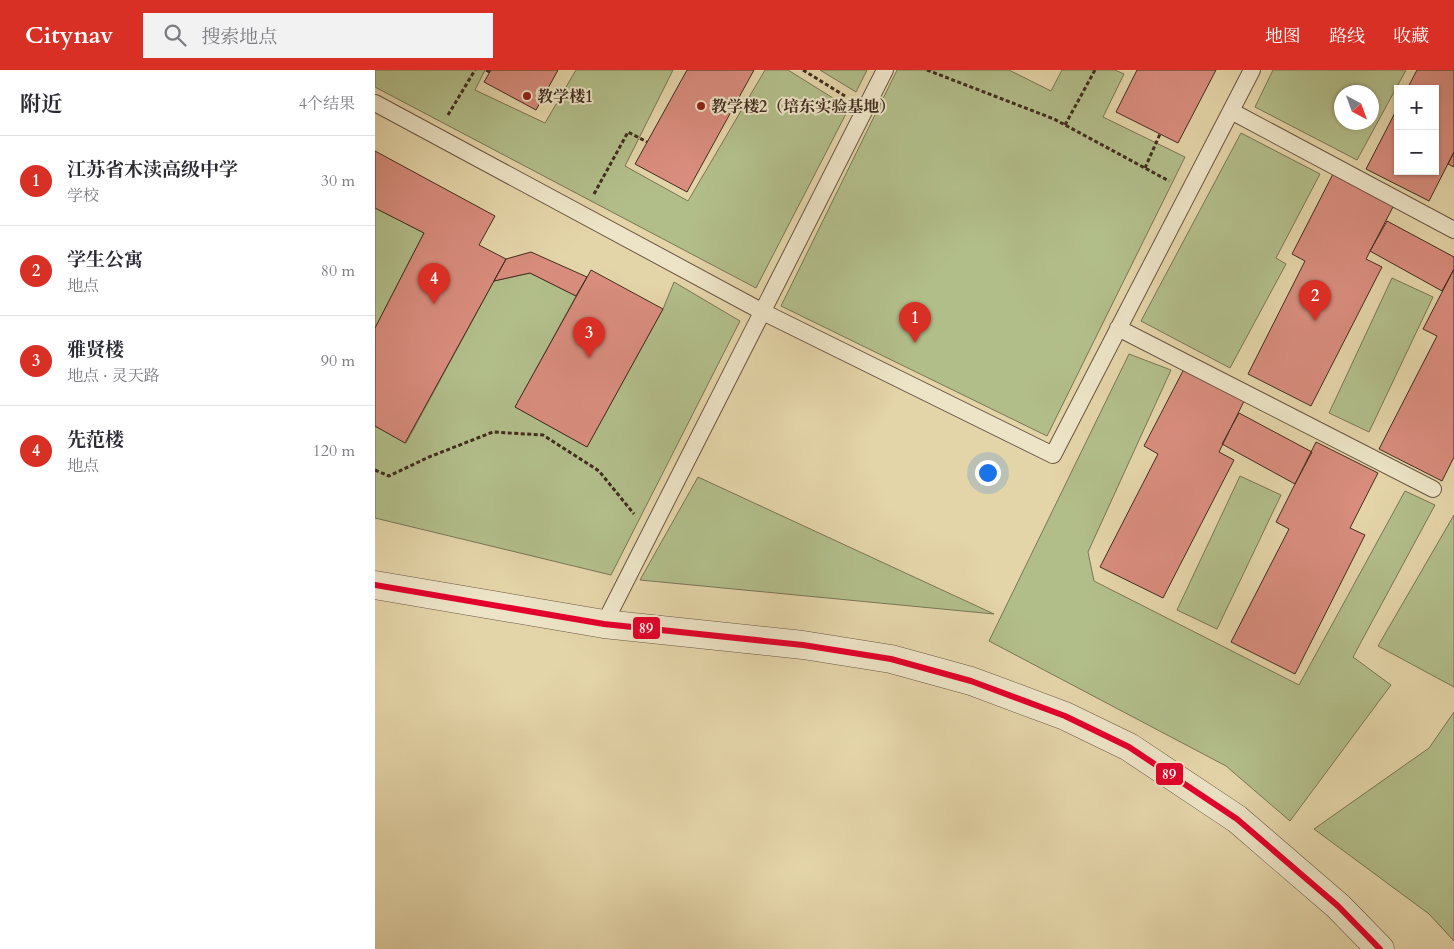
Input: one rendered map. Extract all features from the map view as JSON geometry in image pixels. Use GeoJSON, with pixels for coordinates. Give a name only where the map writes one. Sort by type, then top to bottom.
{"type":"FeatureCollection","features":[{"type":"Feature","properties":{"kind":"street"},"geometry":{"type":"LineString","coordinates":[[375,585],[604,624],[803,645],[891,659],[971,681],[1065,716],[1129,746],[1237,819],[1338,906],[1380,949]]}},
{"type":"Feature","properties":{"kind":"lane"},"geometry":{"type":"LineString","coordinates":[[604,624],[885,70]]}},
{"type":"Feature","properties":{"kind":"lane"},"geometry":{"type":"LineString","coordinates":[[375,103],[763,312],[1053,455],[1252,70]]}},
{"type":"Feature","properties":{"kind":"lane"},"geometry":{"type":"LineString","coordinates":[[1231,111],[1454,230]]}},
{"type":"Feature","properties":{"kind":"lane"},"geometry":{"type":"LineString","coordinates":[[1118,328],[1433,489]]}},
{"type":"Feature","properties":{"kind":"path"},"geometry":{"type":"LineString","coordinates":[[436,136],[475,70]]}},
{"type":"Feature","properties":{"kind":"path"},"geometry":{"type":"LineString","coordinates":[[803,70],[865,108]]}},
{"type":"Feature","properties":{"kind":"path"},"geometry":{"type":"LineString","coordinates":[[927,70],[1054,119],[1189,192]]}},
{"type":"Feature","properties":{"kind":"path"},"geometry":{"type":"LineString","coordinates":[[1065,125],[1095,70]]}},
{"type":"Feature","properties":{"kind":"path"},"geometry":{"type":"LineString","coordinates":[[583,215],[628,132],[647,142]]}},
{"type":"Feature","properties":{"kind":"path"},"geometry":{"type":"LineString","coordinates":[[1145,168],[1160,134]]}},
{"type":"Feature","properties":{"kind":"path"},"geometry":{"type":"LineString","coordinates":[[375,470],[389,476],[429,457],[493,432],[543,435],[599,471],[650,534]]}},
{"type":"Feature","properties":{"kind":"green space"},"geometry":{"type":"Polygon","coordinates":[[[375,70],[485,70],[475,90],[545,123],[576,70],[673,70],[625,166],[688,201],[765,70],[788,70],[849,108],[756,288],[375,87],[375,70]]]}},
{"type":"Feature","properties":{"kind":"green space"},"geometry":{"type":"Polygon","coordinates":[[[820,70],[867,70],[856,92],[820,70]]]}},
{"type":"Feature","properties":{"kind":"green space"},"geometry":{"type":"Polygon","coordinates":[[[897,70],[1009,70],[1051,91],[1062,70],[1115,70],[1124,74],[1103,117],[1185,157],[1047,436],[781,306],[897,70]]]}},
{"type":"Feature","properties":{"kind":"green space"},"geometry":{"type":"Polygon","coordinates":[[[1273,70],[1406,70],[1398,85],[1394,85],[1394,92],[1379,120],[1379,85],[1334,85],[1334,130],[1373,130],[1357,160],[1255,107],[1273,70]]]}},
{"type":"Feature","properties":{"kind":"green space"},"geometry":{"type":"Polygon","coordinates":[[[1241,133],[1320,174],[1276,258],[1286,264],[1230,368],[1141,321],[1241,133]]]}},
{"type":"Feature","properties":{"kind":"green space"},"geometry":{"type":"Polygon","coordinates":[[[375,208],[424,233],[375,328],[375,208]]]}},
{"type":"Feature","properties":{"kind":"green space"},"geometry":{"type":"Polygon","coordinates":[[[530,273],[576,296],[515,407],[587,447],[663,309],[674,282],[740,321],[611,575],[375,518],[375,426],[406,443],[494,281],[530,273]]]}},
{"type":"Feature","properties":{"kind":"green space"},"geometry":{"type":"Polygon","coordinates":[[[1392,278],[1433,297],[1369,432],[1329,413],[1392,278]]]}},
{"type":"Feature","properties":{"kind":"green space"},"geometry":{"type":"Polygon","coordinates":[[[1129,354],[1171,370],[1088,552],[1094,581],[1299,685],[1405,491],[1435,505],[1353,657],[1391,685],[1290,821],[1226,766],[989,641],[1129,354]]]}},
{"type":"Feature","properties":{"kind":"green space"},"geometry":{"type":"Polygon","coordinates":[[[1240,476],[1281,495],[1217,629],[1177,610],[1240,476]]]}},
{"type":"Feature","properties":{"kind":"green space"},"geometry":{"type":"Polygon","coordinates":[[[698,477],[994,614],[640,580],[698,477]]]}},
{"type":"Feature","properties":{"kind":"green space"},"geometry":{"type":"Polygon","coordinates":[[[1454,515],[1454,687],[1378,646],[1454,515]]]}},
{"type":"Feature","properties":{"kind":"green space"},"geometry":{"type":"Polygon","coordinates":[[[1454,712],[1454,941],[1429,914],[1314,829],[1429,748],[1454,712]]]}},
{"type":"Feature","properties":{"kind":"building","name":"教学楼1"},"geometry":{"type":"Polygon","coordinates":[[[491,70],[558,70],[536,110],[484,82],[491,70]]]}},
{"type":"Feature","properties":{"kind":"building","name":"教学楼2（培东实验基地）"},"geometry":{"type":"Polygon","coordinates":[[[687,70],[754,70],[687,192],[635,164],[687,70]]]}},
{"type":"Feature","properties":{"kind":"building"},"geometry":{"type":"Polygon","coordinates":[[[1137,70],[1216,70],[1178,143],[1116,112],[1137,70]]]}},
{"type":"Feature","properties":{"kind":"building"},"geometry":{"type":"Polygon","coordinates":[[[1417,70],[1454,70],[1454,152],[1429,201],[1366,169],[1394,115],[1394,175],[1439,175],[1439,85],[1409,85],[1417,70]]]}},
{"type":"Feature","properties":{"kind":"building"},"geometry":{"type":"Polygon","coordinates":[[[375,151],[495,216],[479,245],[506,259],[405,443],[375,426],[375,328],[424,233],[375,208],[375,151]]]}},
{"type":"Feature","properties":{"kind":"building"},"geometry":{"type":"Polygon","coordinates":[[[1454,152],[1454,167],[1448,164],[1454,152]]]}},
{"type":"Feature","properties":{"kind":"building"},"geometry":{"type":"Polygon","coordinates":[[[1333,174],[1394,205],[1366,259],[1382,267],[1311,406],[1248,374],[1305,261],[1292,254],[1333,174]]]}},
{"type":"Feature","properties":{"kind":"building"},"geometry":{"type":"Polygon","coordinates":[[[1387,221],[1454,257],[1454,269],[1442,291],[1370,251],[1387,221]]]}},
{"type":"Feature","properties":{"kind":"building"},"geometry":{"type":"Polygon","coordinates":[[[531,252],[587,277],[576,296],[530,273],[494,281],[506,259],[531,252]]]}},
{"type":"Feature","properties":{"kind":"building"},"geometry":{"type":"Polygon","coordinates":[[[1454,269],[1454,457],[1442,481],[1379,449],[1437,336],[1423,329],[1454,269]]]}},
{"type":"Feature","properties":{"kind":"building"},"geometry":{"type":"Polygon","coordinates":[[[591,270],[663,309],[587,447],[515,407],[591,270]]]}},
{"type":"Feature","properties":{"kind":"building"},"geometry":{"type":"Polygon","coordinates":[[[1185,367],[1246,397],[1219,452],[1234,460],[1163,598],[1100,567],[1158,454],[1144,446],[1185,367]]]}},
{"type":"Feature","properties":{"kind":"building"},"geometry":{"type":"Polygon","coordinates":[[[1239,413],[1312,452],[1295,484],[1222,444],[1239,413]]]}},
{"type":"Feature","properties":{"kind":"building"},"geometry":{"type":"Polygon","coordinates":[[[1316,442],[1378,473],[1350,528],[1365,535],[1295,674],[1231,642],[1289,529],[1276,522],[1316,442]]]}},
{"type":"Feature","properties":{"kind":"transit line","name":"89"},"geometry":{"type":"LineString","coordinates":[[375,585],[604,624],[803,645],[891,659],[971,681],[1065,716],[1129,747],[1237,819],[1338,906],[1380,949]]}},
{"type":"Feature","properties":{"kind":"place","name":"教学楼1"},"geometry":{"type":"Point","coordinates":[527,96]}},
{"type":"Feature","properties":{"kind":"place","name":"教学楼2（培东实验基地）"},"geometry":{"type":"Point","coordinates":[701,106]}},
{"type":"Feature","properties":{"kind":"place","name":"先范楼"},"geometry":{"type":"Point","coordinates":[434,304]}},
{"type":"Feature","properties":{"kind":"place","name":"学生公寓"},"geometry":{"type":"Point","coordinates":[1315,321]}},
{"type":"Feature","properties":{"kind":"place","name":"江苏省木渎高级中学"},"geometry":{"type":"Point","coordinates":[915,343]}},
{"type":"Feature","properties":{"kind":"place","name":"雅贤楼"},"geometry":{"type":"Point","coordinates":[589,358]}}]}
